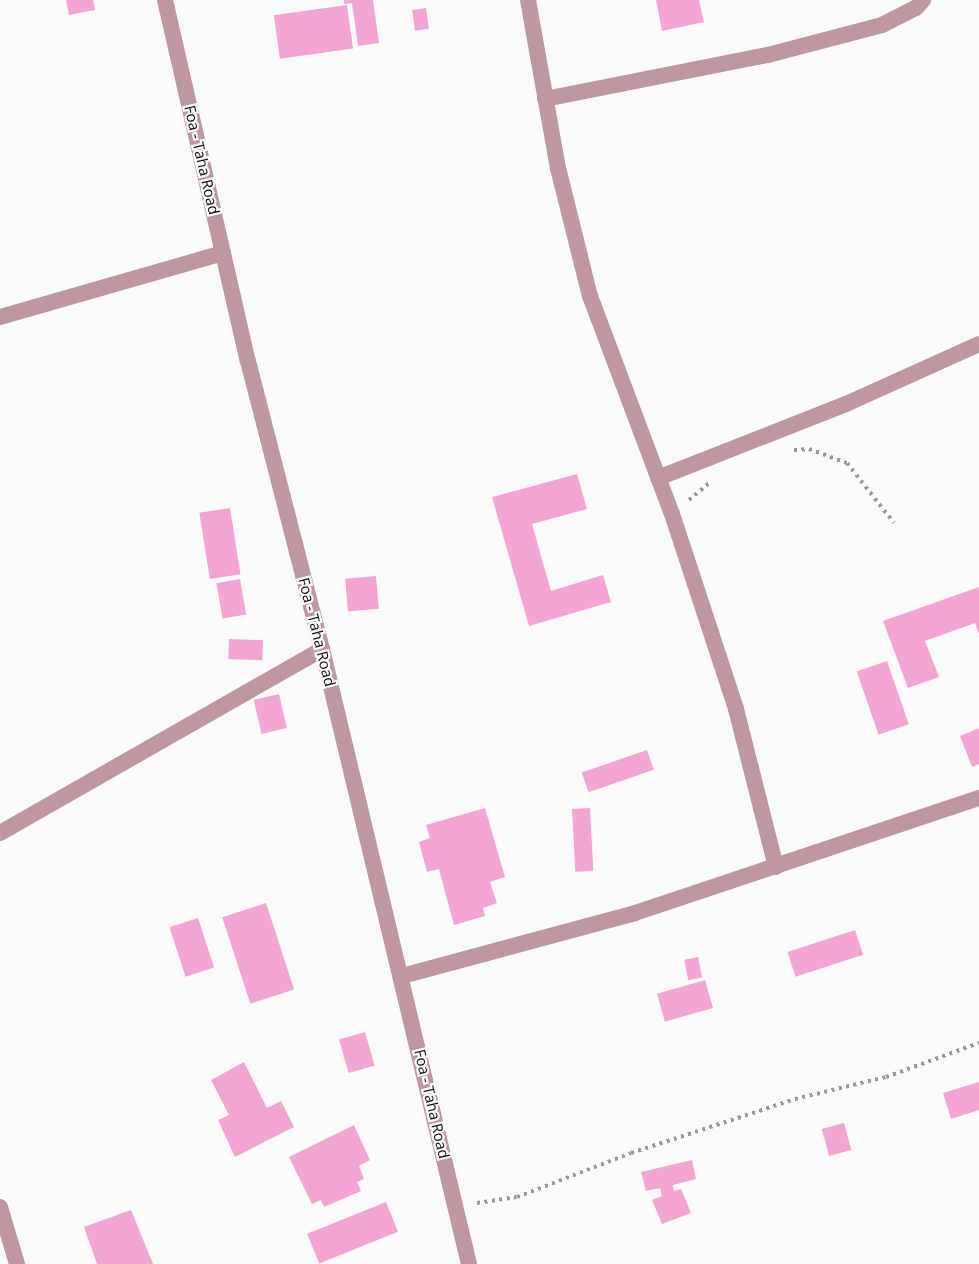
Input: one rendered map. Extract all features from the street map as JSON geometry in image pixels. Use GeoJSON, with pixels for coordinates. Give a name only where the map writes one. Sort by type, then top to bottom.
{"type":"FeatureCollection","features":[{"type":"Feature","properties":{"kind":"street","name":"Foa - Taha Road"},"geometry":{"type":"LineString","coordinates":[[165,0],[223,253],[402,976],[469,1264]]}},
{"type":"Feature","properties":{"kind":"street"},"geometry":{"type":"LineString","coordinates":[[528,0],[545,99],[590,296],[672,514],[736,710],[776,867]]}},
{"type":"Feature","properties":{"kind":"street"},"geometry":{"type":"LineString","coordinates":[[545,99],[768,55],[882,25],[916,8],[923,0]]}},
{"type":"Feature","properties":{"kind":"street"},"geometry":{"type":"LineString","coordinates":[[0,316],[223,253]]}},
{"type":"Feature","properties":{"kind":"street"},"geometry":{"type":"LineString","coordinates":[[658,478],[846,404],[979,344]]}},
{"type":"Feature","properties":{"kind":"street"},"geometry":{"type":"LineString","coordinates":[[0,834],[322,650]]}},
{"type":"Feature","properties":{"kind":"street"},"geometry":{"type":"LineString","coordinates":[[402,976],[635,913],[979,798]]}},
{"type":"Feature","properties":{"kind":"street"},"geometry":{"type":"LineString","coordinates":[[0,1207],[17,1264]]}},
{"type":"Feature","properties":{"kind":"path"},"geometry":{"type":"LineString","coordinates":[[788,450],[809,449],[847,463],[894,523]]}},
{"type":"Feature","properties":{"kind":"path"},"geometry":{"type":"LineString","coordinates":[[672,514],[715,478]]}},
{"type":"Feature","properties":{"kind":"path"},"geometry":{"type":"LineString","coordinates":[[456,1207],[517,1197],[631,1153],[795,1100],[886,1077],[979,1043]]}},
{"type":"Feature","properties":{"kind":"building"},"geometry":{"type":"Polygon","coordinates":[[[66,0],[93,0],[95,10],[69,15],[66,0]]]}},
{"type":"Feature","properties":{"kind":"building"},"geometry":{"type":"Polygon","coordinates":[[[344,0],[373,0],[379,43],[358,46],[352,3],[344,4],[344,0]]]}},
{"type":"Feature","properties":{"kind":"building"},"geometry":{"type":"Polygon","coordinates":[[[656,0],[699,0],[704,22],[662,31],[656,0]]]}},
{"type":"Feature","properties":{"kind":"building"},"geometry":{"type":"Polygon","coordinates":[[[347,5],[353,49],[280,59],[274,15],[347,5]]]}},
{"type":"Feature","properties":{"kind":"building"},"geometry":{"type":"Polygon","coordinates":[[[426,8],[429,29],[415,31],[412,10],[426,8]]]}},
{"type":"Feature","properties":{"kind":"building"},"geometry":{"type":"Polygon","coordinates":[[[577,474],[587,509],[532,524],[551,591],[603,575],[611,602],[529,626],[492,497],[577,474]]]}},
{"type":"Feature","properties":{"kind":"building"},"geometry":{"type":"Polygon","coordinates":[[[230,508],[240,574],[210,579],[199,513],[230,508]]]}},
{"type":"Feature","properties":{"kind":"building"},"geometry":{"type":"Polygon","coordinates":[[[376,576],[379,609],[348,612],[345,579],[376,576]]]}},
{"type":"Feature","properties":{"kind":"building"},"geometry":{"type":"Polygon","coordinates":[[[240,579],[246,614],[223,619],[216,583],[240,579]]]}},
{"type":"Feature","properties":{"kind":"building"},"geometry":{"type":"Polygon","coordinates":[[[979,587],[979,634],[975,623],[925,641],[939,677],[908,688],[883,621],[979,587]]]}},
{"type":"Feature","properties":{"kind":"building"},"geometry":{"type":"Polygon","coordinates":[[[229,639],[263,640],[262,660],[228,659],[229,639]]]}},
{"type":"Feature","properties":{"kind":"building"},"geometry":{"type":"Polygon","coordinates":[[[887,661],[909,724],[879,735],[857,671],[887,661]]]}},
{"type":"Feature","properties":{"kind":"building"},"geometry":{"type":"Polygon","coordinates":[[[279,694],[287,728],[262,734],[254,700],[279,694]]]}},
{"type":"Feature","properties":{"kind":"building"},"geometry":{"type":"Polygon","coordinates":[[[979,728],[979,764],[972,767],[960,736],[979,728]]]}},
{"type":"Feature","properties":{"kind":"building"},"geometry":{"type":"Polygon","coordinates":[[[647,750],[654,770],[589,792],[582,772],[647,750]]]}},
{"type":"Feature","properties":{"kind":"building"},"geometry":{"type":"Polygon","coordinates":[[[485,808],[505,877],[490,882],[497,903],[483,908],[485,916],[454,925],[439,869],[427,872],[419,842],[430,838],[426,825],[485,808]]]}},
{"type":"Feature","properties":{"kind":"building"},"geometry":{"type":"Polygon","coordinates":[[[590,808],[593,871],[575,872],[572,809],[590,808]]]}},
{"type":"Feature","properties":{"kind":"building"},"geometry":{"type":"Polygon","coordinates":[[[266,903],[294,990],[250,1004],[222,917],[266,903]]]}},
{"type":"Feature","properties":{"kind":"building"},"geometry":{"type":"Polygon","coordinates":[[[198,918],[214,967],[186,977],[169,927],[198,918]]]}},
{"type":"Feature","properties":{"kind":"building"},"geometry":{"type":"Polygon","coordinates":[[[855,930],[863,955],[796,977],[787,952],[855,930]]]}},
{"type":"Feature","properties":{"kind":"building"},"geometry":{"type":"Polygon","coordinates":[[[698,957],[702,978],[688,980],[684,960],[698,957]]]}},
{"type":"Feature","properties":{"kind":"building"},"geometry":{"type":"Polygon","coordinates":[[[705,980],[713,1008],[665,1022],[657,994],[705,980]]]}},
{"type":"Feature","properties":{"kind":"building"},"geometry":{"type":"Polygon","coordinates":[[[365,1032],[375,1066],[349,1073],[339,1039],[365,1032]]]}},
{"type":"Feature","properties":{"kind":"building"},"geometry":{"type":"Polygon","coordinates":[[[244,1062],[267,1108],[281,1101],[294,1127],[235,1157],[218,1120],[229,1115],[211,1080],[244,1062]]]}},
{"type":"Feature","properties":{"kind":"building"},"geometry":{"type":"Polygon","coordinates":[[[979,1082],[979,1110],[951,1119],[943,1093],[979,1082]]]}},
{"type":"Feature","properties":{"kind":"building"},"geometry":{"type":"Polygon","coordinates":[[[844,1123],[851,1150],[829,1156],[822,1129],[844,1123]]]}},
{"type":"Feature","properties":{"kind":"building"},"geometry":{"type":"Polygon","coordinates":[[[354,1125],[370,1160],[359,1166],[364,1179],[357,1182],[361,1191],[324,1207],[321,1200],[312,1204],[289,1157],[354,1125]]]}},
{"type":"Feature","properties":{"kind":"building"},"geometry":{"type":"Polygon","coordinates":[[[692,1160],[696,1179],[673,1185],[674,1191],[681,1189],[691,1213],[662,1224],[652,1200],[662,1196],[660,1188],[646,1191],[641,1172],[692,1160]]]}},
{"type":"Feature","properties":{"kind":"building"},"geometry":{"type":"Polygon","coordinates":[[[386,1202],[398,1232],[319,1264],[307,1234],[386,1202]]]}},
{"type":"Feature","properties":{"kind":"building"},"geometry":{"type":"Polygon","coordinates":[[[131,1210],[153,1264],[97,1264],[84,1227],[131,1210]]]}}]}
